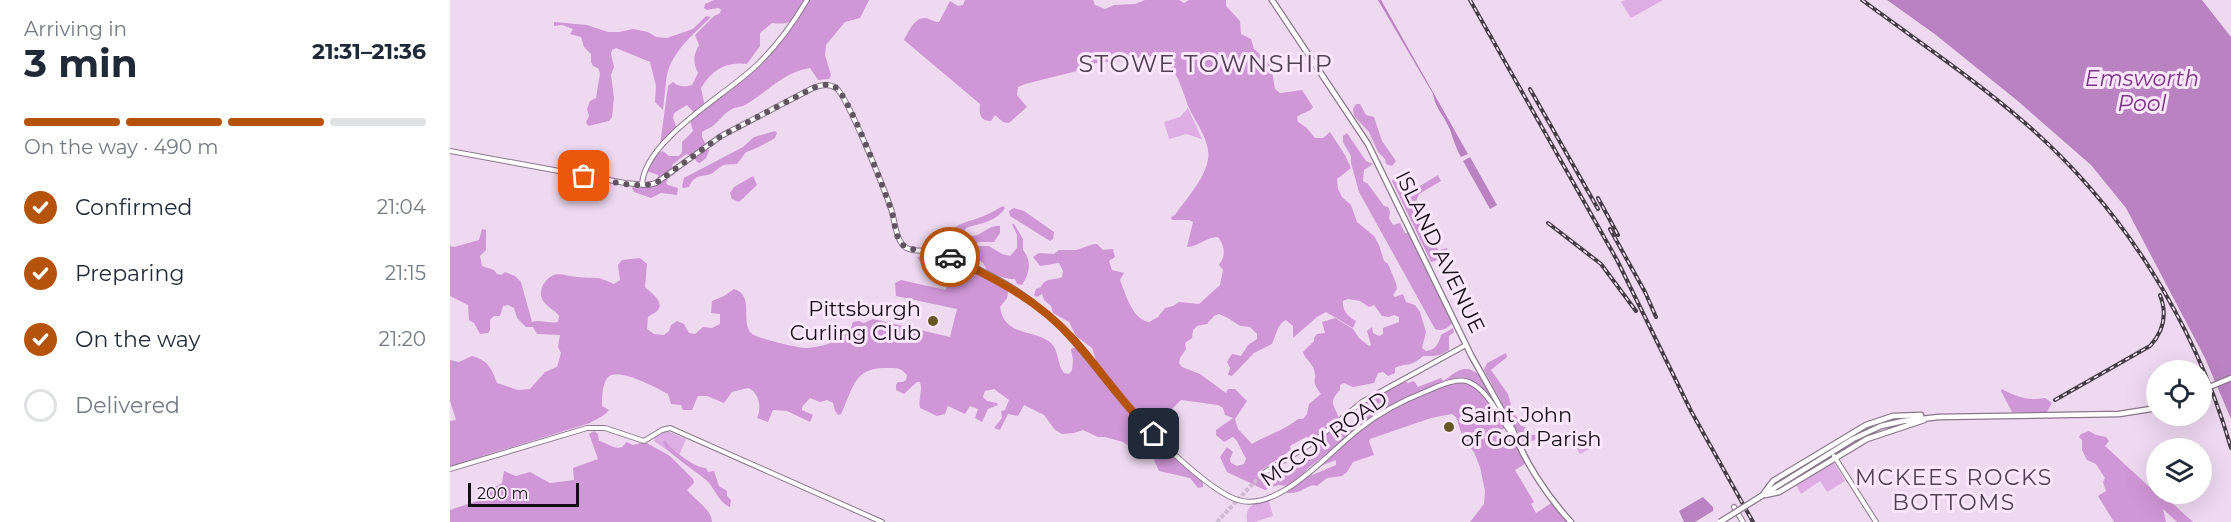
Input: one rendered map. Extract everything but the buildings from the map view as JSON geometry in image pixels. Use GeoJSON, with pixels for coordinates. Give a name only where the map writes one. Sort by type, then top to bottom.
{"type":"FeatureCollection","features":[{"type":"Feature","properties":{"kind":"main road","name":"ISLAND AVENUE"},"geometry":{"type":"LineString","coordinates":[[1272,0],[1368,144],[1466,345],[1512,428],[1516,440],[1554,503],[1571,522]]}},
{"type":"Feature","properties":{"kind":"main road"},"geometry":{"type":"LineString","coordinates":[[2212,386],[2231,378]]}},
{"type":"Feature","properties":{"kind":"main road"},"geometry":{"type":"LineString","coordinates":[[1720,522],[1868,432],[1903,421],[1956,416],[2119,414],[2146,410]]}},
{"type":"Feature","properties":{"kind":"main road"},"geometry":{"type":"LineString","coordinates":[[1764,494],[1773,481],[1866,425],[1888,418],[1924,415],[1939,418]]}},
{"type":"Feature","properties":{"kind":"main road"},"geometry":{"type":"LineString","coordinates":[[1764,494],[1779,492],[1835,456],[1879,434],[1920,421],[1939,418]]}},
{"type":"Feature","properties":{"kind":"street"},"geometry":{"type":"LineString","coordinates":[[642,184],[643,173],[659,147],[676,130],[730,89],[760,62],[778,42],[807,0]]}},
{"type":"Feature","properties":{"kind":"street","name":"MCCOY ROAD"},"geometry":{"type":"LineString","coordinates":[[450,151],[565,173],[642,184],[656,183],[721,136],[802,93],[819,86],[831,86],[839,91],[855,122],[890,206],[898,237],[903,245],[910,249],[943,253],[1019,292],[1073,338],[1147,427],[1209,483],[1231,497],[1245,501],[1271,498],[1314,469],[1361,427],[1416,395],[1453,382],[1465,381],[1476,386],[1516,440]]}},
{"type":"Feature","properties":{"kind":"street"},"geometry":{"type":"LineString","coordinates":[[1262,474],[1312,443],[1362,402],[1466,345]]}},
{"type":"Feature","properties":{"kind":"street"},"geometry":{"type":"LineString","coordinates":[[450,470],[587,428],[606,428],[644,441],[662,430],[674,429],[882,522]]}},
{"type":"Feature","properties":{"kind":"street"},"geometry":{"type":"LineString","coordinates":[[1835,456],[1876,522]]}},
{"type":"Feature","properties":{"kind":"street"},"geometry":{"type":"LineString","coordinates":[[1734,507],[1743,522]]}},
{"type":"Feature","properties":{"kind":"shaded area"},"geometry":{"type":"Polygon","coordinates":[[[714,0],[806,0],[790,22],[772,23],[760,33],[760,46],[747,64],[732,64],[720,68],[710,76],[701,88],[705,107],[696,115],[687,105],[674,113],[673,118],[677,129],[660,145],[668,86],[673,82],[682,86],[692,85],[698,73],[694,59],[699,45],[695,35],[720,13],[721,9],[718,8],[707,10],[704,8],[705,4],[714,0]]]}},
{"type":"Feature","properties":{"kind":"shaded area"},"geometry":{"type":"Polygon","coordinates":[[[807,0],[869,0],[860,18],[845,22],[826,45],[825,55],[831,75],[829,79],[818,80],[810,68],[800,70],[784,78],[745,105],[727,112],[713,126],[702,132],[709,151],[706,158],[700,163],[694,157],[686,154],[672,165],[675,174],[668,178],[666,183],[678,188],[677,195],[661,193],[651,198],[634,192],[633,185],[657,183],[658,175],[647,171],[652,159],[663,151],[669,156],[679,156],[682,152],[682,142],[693,131],[690,121],[761,63],[807,0]]]}},
{"type":"Feature","properties":{"kind":"shaded area"},"geometry":{"type":"Polygon","coordinates":[[[965,0],[1093,0],[1095,5],[1105,9],[1114,5],[1135,4],[1145,0],[1179,0],[1184,3],[1189,0],[1226,0],[1226,6],[1240,21],[1241,34],[1251,39],[1254,49],[1273,66],[1275,89],[1280,93],[1302,90],[1313,107],[1297,117],[1298,122],[1315,138],[1323,138],[1330,132],[1345,155],[1351,168],[1337,179],[1338,189],[1342,197],[1351,205],[1357,222],[1374,236],[1379,245],[1384,261],[1388,264],[1396,283],[1397,289],[1393,295],[1395,297],[1403,294],[1406,302],[1415,305],[1420,312],[1426,332],[1422,348],[1426,351],[1435,348],[1441,335],[1453,328],[1454,332],[1449,336],[1449,350],[1442,354],[1423,356],[1412,363],[1395,368],[1395,373],[1388,376],[1383,372],[1378,373],[1374,383],[1353,387],[1344,383],[1340,385],[1340,390],[1333,401],[1339,419],[1313,438],[1306,437],[1290,446],[1291,450],[1259,472],[1265,478],[1276,466],[1282,475],[1316,448],[1314,442],[1343,418],[1346,425],[1350,426],[1363,418],[1363,413],[1356,407],[1403,381],[1408,383],[1414,381],[1418,387],[1441,378],[1443,381],[1456,372],[1470,369],[1484,381],[1494,404],[1481,388],[1470,380],[1457,378],[1450,380],[1470,385],[1478,390],[1495,410],[1505,428],[1496,433],[1500,441],[1511,436],[1528,462],[1515,470],[1534,502],[1531,504],[1536,513],[1553,502],[1570,522],[1470,522],[1484,504],[1485,491],[1474,452],[1464,441],[1456,417],[1452,414],[1431,418],[1370,439],[1374,455],[1353,462],[1342,476],[1327,478],[1317,486],[1313,485],[1291,493],[1287,493],[1288,486],[1278,485],[1265,490],[1227,472],[1220,457],[1227,447],[1233,452],[1231,463],[1237,466],[1244,464],[1246,459],[1233,437],[1224,442],[1216,435],[1216,430],[1233,418],[1225,415],[1223,408],[1218,405],[1181,400],[1157,424],[1152,425],[1119,394],[1097,363],[1092,348],[1076,336],[1069,322],[1053,313],[1042,294],[1037,297],[1034,295],[1036,289],[1047,280],[1062,277],[1063,271],[1059,263],[1040,266],[1033,257],[1039,253],[1054,254],[1059,250],[1076,250],[1094,244],[1103,250],[1113,249],[1115,257],[1109,261],[1112,270],[1124,273],[1120,280],[1130,306],[1138,316],[1149,322],[1158,317],[1165,308],[1179,302],[1199,304],[1220,285],[1223,270],[1219,265],[1224,255],[1218,237],[1187,247],[1193,222],[1172,220],[1171,217],[1175,215],[1203,174],[1208,159],[1207,146],[1181,85],[1168,64],[1154,56],[1090,64],[1077,71],[1018,87],[1017,95],[1027,107],[1009,123],[1003,122],[995,115],[991,121],[984,120],[980,114],[980,104],[904,40],[920,19],[939,22],[950,1],[958,6],[963,5],[965,0]],[[1348,299],[1343,301],[1343,307],[1346,313],[1356,321],[1353,328],[1326,312],[1293,338],[1293,326],[1286,320],[1279,327],[1272,344],[1254,353],[1232,376],[1228,375],[1230,368],[1227,362],[1232,354],[1241,356],[1248,345],[1257,339],[1257,334],[1250,327],[1240,326],[1219,314],[1207,324],[1197,326],[1193,330],[1192,338],[1185,343],[1186,349],[1179,363],[1182,367],[1200,374],[1226,393],[1228,389],[1235,389],[1247,401],[1235,419],[1238,429],[1252,444],[1298,419],[1303,419],[1307,414],[1309,404],[1321,394],[1315,383],[1313,367],[1303,352],[1314,341],[1317,334],[1325,333],[1322,322],[1335,318],[1353,329],[1369,346],[1371,345],[1367,331],[1372,327],[1373,333],[1379,336],[1383,334],[1383,328],[1399,322],[1399,317],[1394,315],[1382,316],[1374,305],[1369,307],[1360,301],[1348,299]],[[1344,440],[1307,469],[1301,477],[1336,465],[1336,460],[1320,464],[1344,440]]]}},
{"type":"Feature","properties":{"kind":"shaded area"},"geometry":{"type":"Polygon","coordinates":[[[1625,0],[1663,0],[1631,18],[1621,2],[1625,0]]]}},
{"type":"Feature","properties":{"kind":"shaded area"},"geometry":{"type":"Polygon","coordinates":[[[706,16],[711,17],[682,46],[671,63],[663,110],[655,102],[656,86],[650,62],[616,48],[611,54],[614,67],[611,75],[614,98],[612,117],[609,121],[588,126],[587,109],[590,101],[596,98],[600,73],[598,68],[593,66],[591,54],[584,47],[581,37],[570,34],[573,29],[562,25],[554,26],[554,22],[587,25],[608,32],[633,29],[648,32],[656,37],[667,38],[693,29],[706,16]]]}},
{"type":"Feature","properties":{"kind":"shaded area"},"geometry":{"type":"Polygon","coordinates":[[[1356,104],[1360,104],[1366,115],[1374,117],[1382,141],[1396,161],[1392,166],[1386,164],[1369,132],[1354,116],[1353,109],[1356,104]]]}},
{"type":"Feature","properties":{"kind":"shaded area"},"geometry":{"type":"Polygon","coordinates":[[[1188,108],[1202,139],[1186,134],[1169,139],[1164,122],[1180,117],[1188,108]]]}},
{"type":"Feature","properties":{"kind":"shaded area"},"geometry":{"type":"Polygon","coordinates":[[[775,131],[777,133],[775,138],[746,152],[737,164],[724,165],[711,174],[698,177],[689,187],[683,188],[684,178],[743,147],[754,137],[775,131]]]}},
{"type":"Feature","properties":{"kind":"shaded area"},"geometry":{"type":"Polygon","coordinates":[[[1347,133],[1366,161],[1373,164],[1364,170],[1363,181],[1368,184],[1384,206],[1388,207],[1389,218],[1393,225],[1400,223],[1405,233],[1411,233],[1454,321],[1446,328],[1435,329],[1359,192],[1351,156],[1343,142],[1343,136],[1347,133]]]}},
{"type":"Feature","properties":{"kind":"shaded area"},"geometry":{"type":"Polygon","coordinates":[[[1399,173],[1403,173],[1412,191],[1438,175],[1441,181],[1419,194],[1415,209],[1426,235],[1439,250],[1447,248],[1449,257],[1431,262],[1392,181],[1399,173]]]}},
{"type":"Feature","properties":{"kind":"shaded area"},"geometry":{"type":"Polygon","coordinates":[[[753,176],[757,185],[739,202],[732,199],[730,193],[734,187],[753,176]]]}},
{"type":"Feature","properties":{"kind":"shaded area"},"geometry":{"type":"Polygon","coordinates":[[[1003,206],[1005,208],[997,216],[966,228],[964,232],[973,236],[1000,226],[1000,233],[994,242],[978,242],[976,246],[989,246],[1010,256],[1017,248],[1017,235],[1012,224],[1014,224],[1023,239],[1023,250],[1029,263],[1027,276],[1022,285],[1017,284],[1015,279],[990,273],[979,260],[935,244],[930,236],[934,233],[939,234],[942,241],[956,246],[959,243],[958,238],[946,235],[962,224],[1003,206]]]}},
{"type":"Feature","properties":{"kind":"shaded area"},"geometry":{"type":"Polygon","coordinates":[[[1014,208],[1024,211],[1054,232],[1053,239],[1050,241],[1010,216],[1009,211],[1014,208]]]}},
{"type":"Feature","properties":{"kind":"shaded area"},"geometry":{"type":"Polygon","coordinates":[[[482,229],[486,230],[486,250],[480,256],[482,266],[494,270],[497,274],[501,275],[505,272],[515,276],[521,282],[532,322],[558,322],[559,316],[545,304],[541,296],[543,285],[551,276],[558,274],[596,278],[614,284],[620,280],[618,265],[622,260],[640,258],[647,264],[645,287],[657,298],[660,305],[656,312],[648,317],[647,329],[654,334],[664,335],[677,321],[684,324],[689,333],[695,334],[703,327],[712,328],[720,324],[720,314],[711,313],[712,301],[734,289],[744,297],[748,328],[751,333],[786,345],[805,348],[828,344],[849,333],[853,322],[864,323],[873,319],[950,337],[957,309],[896,296],[895,283],[901,280],[946,290],[949,275],[928,266],[917,258],[936,255],[964,263],[1009,288],[1007,298],[1000,307],[1003,317],[1014,328],[1051,343],[1064,373],[1069,374],[1072,370],[1071,349],[1078,346],[1142,425],[1136,435],[1141,445],[1153,451],[1169,449],[1203,478],[1203,487],[1198,488],[1190,478],[1159,471],[1153,458],[1146,455],[1138,456],[1123,442],[1098,437],[1083,430],[1062,434],[1055,430],[1044,415],[1024,405],[1018,416],[1008,414],[1000,430],[994,428],[1002,418],[1001,411],[1005,410],[1009,400],[994,389],[985,391],[983,397],[998,405],[988,409],[982,422],[975,418],[978,409],[970,406],[965,414],[948,406],[945,414],[937,416],[920,408],[920,382],[904,394],[896,390],[898,382],[906,380],[907,375],[900,369],[893,368],[867,371],[861,376],[852,388],[841,414],[838,415],[835,411],[833,403],[810,398],[802,410],[813,415],[810,422],[787,411],[773,410],[768,422],[757,418],[758,401],[755,393],[748,388],[732,392],[724,403],[707,396],[698,396],[692,410],[683,410],[681,405],[671,404],[668,394],[655,387],[629,376],[613,375],[606,380],[603,391],[602,406],[609,410],[603,416],[590,423],[450,466],[450,421],[456,420],[450,401],[450,360],[459,362],[472,356],[478,358],[489,366],[497,383],[518,390],[530,389],[545,372],[557,367],[561,353],[558,347],[560,335],[537,334],[533,327],[526,327],[517,318],[514,308],[508,305],[503,306],[500,316],[494,316],[490,320],[488,333],[480,334],[474,323],[469,320],[468,305],[450,296],[450,246],[479,240],[482,229]]]}},
{"type":"Feature","properties":{"kind":"shaded area"},"geometry":{"type":"Polygon","coordinates":[[[1506,353],[1507,357],[1491,370],[1508,394],[1513,413],[1520,425],[1529,429],[1532,435],[1540,435],[1525,445],[1484,370],[1487,363],[1506,353]]]}},
{"type":"Feature","properties":{"kind":"shaded area"},"geometry":{"type":"Polygon","coordinates":[[[2002,389],[2023,398],[2045,398],[2052,403],[2047,412],[2012,412],[2002,389]]]}},
{"type":"Feature","properties":{"kind":"shaded area"},"geometry":{"type":"Polygon","coordinates":[[[594,431],[598,434],[599,441],[613,447],[622,447],[627,442],[633,445],[645,442],[670,456],[693,479],[694,483],[687,490],[706,509],[712,522],[450,522],[450,510],[486,498],[493,488],[502,483],[504,471],[516,476],[530,472],[550,483],[574,480],[573,468],[598,459],[589,434],[594,431]]]}},
{"type":"Feature","properties":{"kind":"shaded area"},"geometry":{"type":"Polygon","coordinates":[[[667,431],[686,439],[678,458],[654,441],[655,437],[667,431]]]}},
{"type":"Feature","properties":{"kind":"shaded area"},"geometry":{"type":"Polygon","coordinates":[[[2089,431],[2106,437],[2109,441],[2105,446],[2146,484],[2146,504],[2173,504],[2193,522],[2177,522],[2163,509],[2166,522],[2114,522],[2098,496],[2106,491],[2103,482],[2105,478],[2096,464],[2087,460],[2082,450],[2082,440],[2079,437],[2089,431]]]}},
{"type":"Feature","properties":{"kind":"shaded area"},"geometry":{"type":"Polygon","coordinates":[[[1586,435],[1593,447],[1580,454],[1569,436],[1586,435]]]}},
{"type":"Feature","properties":{"kind":"shaded area"},"geometry":{"type":"Polygon","coordinates":[[[665,440],[677,453],[690,462],[706,468],[708,472],[714,471],[719,486],[727,491],[727,496],[731,500],[730,507],[723,502],[706,480],[670,452],[663,443],[665,440]]]}},
{"type":"Feature","properties":{"kind":"shaded area"},"geometry":{"type":"Polygon","coordinates":[[[1833,461],[1845,481],[1827,492],[1820,481],[1801,494],[1796,485],[1833,461]]]}},
{"type":"Feature","properties":{"kind":"shaded area"},"geometry":{"type":"Polygon","coordinates":[[[1269,501],[1273,516],[1247,522],[1247,512],[1251,506],[1269,501]]]}},
{"type":"Feature","properties":{"kind":"water"},"geometry":{"type":"Polygon","coordinates":[[[1378,0],[1381,0],[1468,154],[1461,157],[1433,94],[1378,0]]]}},
{"type":"Feature","properties":{"kind":"water","name":"Emsworth Pool"},"geometry":{"type":"Polygon","coordinates":[[[1887,0],[2202,0],[2231,37],[2231,419],[2212,374],[2212,360],[2206,360],[2126,208],[2091,165],[2019,102],[1936,35],[1887,0]]]}},
{"type":"Feature","properties":{"kind":"water"},"geometry":{"type":"Polygon","coordinates":[[[1470,157],[1497,205],[1490,209],[1463,161],[1470,157]]]}},
{"type":"Feature","properties":{"kind":"water"},"geometry":{"type":"Polygon","coordinates":[[[1703,497],[1713,507],[1713,511],[1695,522],[1684,522],[1679,511],[1703,497]]]}},
{"type":"Feature","properties":{"kind":"tunnel"},"geometry":{"type":"LineString","coordinates":[[1217,522],[1262,474]]}},
{"type":"Feature","properties":{"kind":"railway"},"geometry":{"type":"LineString","coordinates":[[1470,0],[1617,260],[1691,411],[1753,522]]}},
{"type":"Feature","properties":{"kind":"railway"},"geometry":{"type":"LineString","coordinates":[[1862,0],[2005,106],[2061,156],[2093,192],[2124,230],[2176,313],[2216,402],[2231,448]]}},
{"type":"Feature","properties":{"kind":"railway"},"geometry":{"type":"LineString","coordinates":[[1530,89],[1598,209]]}},
{"type":"Feature","properties":{"kind":"railway"},"geometry":{"type":"LineString","coordinates":[[1598,198],[1618,235]]}},
{"type":"Feature","properties":{"kind":"railway"},"geometry":{"type":"LineString","coordinates":[[1548,223],[1601,264],[1636,311]]}},
{"type":"Feature","properties":{"kind":"railway"},"geometry":{"type":"LineString","coordinates":[[1610,229],[1645,292],[1656,317]]}},
{"type":"Feature","properties":{"kind":"railway"},"geometry":{"type":"LineString","coordinates":[[2055,400],[2150,346],[2163,322],[2160,295]]}},
{"type":"Feature","properties":{"kind":"way so far"},"geometry":{"type":"LineString","coordinates":[[584,176],[625,183],[648,185],[656,183],[721,136],[813,88],[831,86],[839,91],[855,122],[890,206],[901,243],[907,249],[929,250],[950,257]]}},
{"type":"Feature","properties":{"kind":"place","name":"Pittsburgh Curling Club"},"geometry":{"type":"Point","coordinates":[933,321]}},
{"type":"Feature","properties":{"kind":"place","name":"Saint John of God Parish"},"geometry":{"type":"Point","coordinates":[1449,427]}},
{"type":"Feature","properties":{"kind":"district","name":"STOWE TOWNSHIP"},"geometry":{"type":"Point","coordinates":[1206,64]}},
{"type":"Feature","properties":{"kind":"district","name":"MCKEES ROCKS BOTTOMS"},"geometry":{"type":"Point","coordinates":[1954,490]}},
{"type":"Feature","properties":{"kind":"route"},"geometry":{"type":"LineString","coordinates":[[950,257],[1011,287],[1056,322],[1073,338],[1131,411],[1154,434]]}}]}
